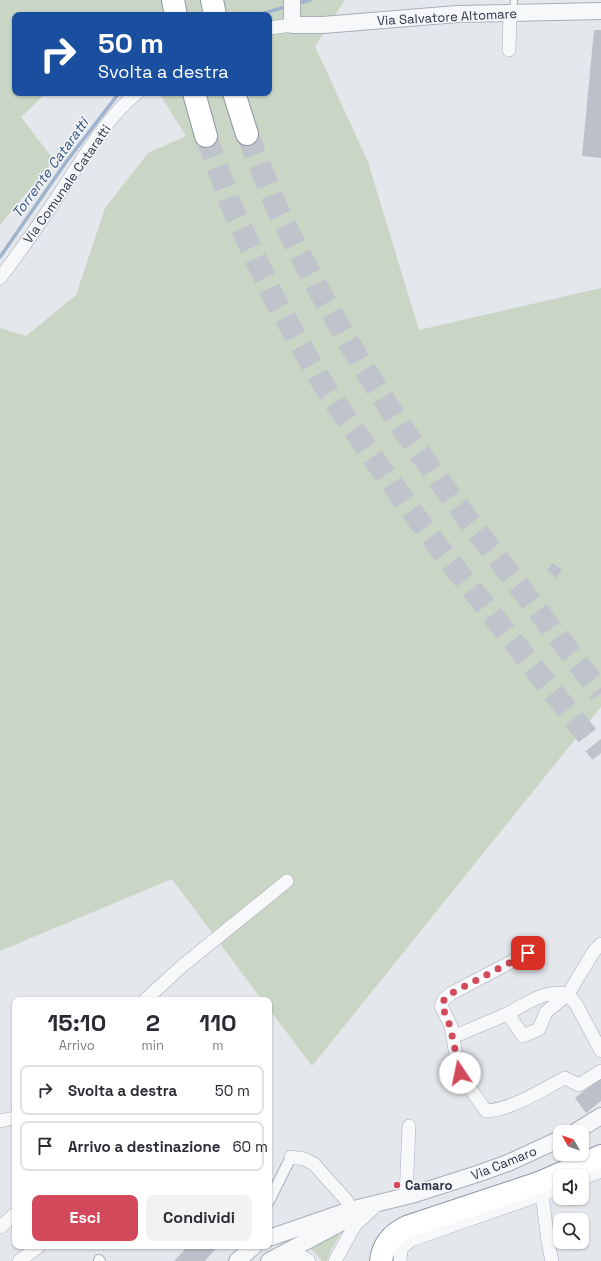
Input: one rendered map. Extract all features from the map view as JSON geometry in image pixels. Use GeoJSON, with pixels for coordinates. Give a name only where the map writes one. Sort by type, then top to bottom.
{"type":"FeatureCollection","features":[{"type":"Feature","properties":{"kind":"highway"},"geometry":{"type":"LineString","coordinates":[[173,0],[175,12]]}},
{"type":"Feature","properties":{"kind":"highway"},"geometry":{"type":"LineString","coordinates":[[195,96],[206,136]]}},
{"type":"Feature","properties":{"kind":"highway"},"geometry":{"type":"LineString","coordinates":[[235,96],[246,134]]}},
{"type":"Feature","properties":{"kind":"highway"},"geometry":{"type":"LineString","coordinates":[[589,1148],[601,1142]]}},
{"type":"Feature","properties":{"kind":"highway"},"geometry":{"type":"LineString","coordinates":[[381,1261],[384,1248],[390,1239],[397,1232],[407,1227],[544,1181],[601,1156]]}},
{"type":"Feature","properties":{"kind":"highway"},"geometry":{"type":"LineString","coordinates":[[368,1261],[371,1246],[377,1236],[384,1228],[394,1221],[409,1214],[558,1161]]}},
{"type":"Feature","properties":{"kind":"street","name":"Via Salvatore Altomare"},"geometry":{"type":"LineString","coordinates":[[292,12],[323,25],[512,9],[601,11]]}},
{"type":"Feature","properties":{"kind":"street"},"geometry":{"type":"LineString","coordinates":[[509,50],[512,9]]}},
{"type":"Feature","properties":{"kind":"street"},"geometry":{"type":"LineString","coordinates":[[272,26],[292,12]]}},
{"type":"Feature","properties":{"kind":"street","name":"Via Comunale Cataratti"},"geometry":{"type":"LineString","coordinates":[[0,278],[33,234],[82,160],[120,110],[134,96]]}},
{"type":"Feature","properties":{"kind":"street"},"geometry":{"type":"LineString","coordinates":[[148,997],[287,880]]}},
{"type":"Feature","properties":{"kind":"street"},"geometry":{"type":"LineString","coordinates":[[508,1014],[523,1036],[539,1029],[546,1012],[568,994],[594,951],[601,944]]}},
{"type":"Feature","properties":{"kind":"street"},"geometry":{"type":"LineString","coordinates":[[528,953],[452,993],[444,1000],[442,1006],[450,1026],[460,1073],[486,1111],[496,1110],[517,1102],[565,1078],[579,1085],[601,1071]]}},
{"type":"Feature","properties":{"kind":"street"},"geometry":{"type":"LineString","coordinates":[[452,1037],[508,1014],[530,1000],[555,992],[568,994],[576,1004],[601,1051]]}},
{"type":"Feature","properties":{"kind":"street"},"geometry":{"type":"LineString","coordinates":[[586,1125],[601,1116]]}},
{"type":"Feature","properties":{"kind":"street"},"geometry":{"type":"LineString","coordinates":[[0,1121],[12,1119]]}},
{"type":"Feature","properties":{"kind":"street"},"geometry":{"type":"LineString","coordinates":[[406,1196],[410,1126]]}},
{"type":"Feature","properties":{"kind":"street","name":"Via Camaro"},"geometry":{"type":"LineString","coordinates":[[274,1258],[378,1204],[508,1163],[553,1142]]}},
{"type":"Feature","properties":{"kind":"street"},"geometry":{"type":"LineString","coordinates":[[272,1195],[291,1157],[304,1159],[314,1164],[347,1201],[353,1217],[335,1261]]}},
{"type":"Feature","properties":{"kind":"street"},"geometry":{"type":"LineString","coordinates":[[589,1177],[601,1171]]}},
{"type":"Feature","properties":{"kind":"street"},"geometry":{"type":"LineString","coordinates":[[400,1261],[401,1249],[412,1240],[553,1190]]}},
{"type":"Feature","properties":{"kind":"street"},"geometry":{"type":"LineString","coordinates":[[542,1194],[552,1261]]}},
{"type":"Feature","properties":{"kind":"street"},"geometry":{"type":"LineString","coordinates":[[0,1227],[12,1217]]}},
{"type":"Feature","properties":{"kind":"street","name":"Via Camaro"},"geometry":{"type":"LineString","coordinates":[[272,1237],[288,1231],[353,1217]]}},
{"type":"Feature","properties":{"kind":"street"},"geometry":{"type":"LineString","coordinates":[[288,1231],[295,1247]]}},
{"type":"Feature","properties":{"kind":"street"},"geometry":{"type":"LineString","coordinates":[[19,1261],[35,1249]]}},
{"type":"Feature","properties":{"kind":"street"},"geometry":{"type":"LineString","coordinates":[[237,1261],[251,1249]]}},
{"type":"Feature","properties":{"kind":"street"},"geometry":{"type":"LineString","coordinates":[[274,1258],[302,1257],[309,1261]]}},
{"type":"Feature","properties":{"kind":"green space"},"geometry":{"type":"Polygon","coordinates":[[[0,0],[345,0],[315,46],[368,162],[419,330],[601,288],[601,707],[312,1066],[272,1013],[272,997],[260,997],[172,879],[0,951],[0,328],[26,336],[76,295],[105,208],[148,153],[186,136],[161,96],[272,96],[272,12],[12,12],[12,96],[43,96],[21,117],[54,160],[0,225],[0,0]]]}},
{"type":"Feature","properties":{"kind":"green space"},"geometry":{"type":"Polygon","coordinates":[[[341,1233],[332,1248],[327,1261],[322,1261],[310,1248],[341,1233]]]}},
{"type":"Feature","properties":{"kind":"building"},"geometry":{"type":"Polygon","coordinates":[[[594,30],[601,30],[601,158],[582,156],[594,30]]]}},
{"type":"Feature","properties":{"kind":"building"},"geometry":{"type":"Polygon","coordinates":[[[553,563],[562,570],[556,578],[547,570],[553,563]]]}},
{"type":"Feature","properties":{"kind":"building"},"geometry":{"type":"Polygon","coordinates":[[[601,1074],[601,1101],[586,1113],[575,1098],[595,1082],[601,1074]]]}},
{"type":"Feature","properties":{"kind":"building"},"geometry":{"type":"Polygon","coordinates":[[[185,1249],[215,1249],[205,1261],[174,1261],[185,1249]]]}},
{"type":"Feature","properties":{"kind":"waterway","name":"Torrente Cataratti"},"geometry":{"type":"LineString","coordinates":[[296,4],[310,0]]}},
{"type":"Feature","properties":{"kind":"waterway","name":"Torrente Cataratti"},"geometry":{"type":"LineString","coordinates":[[268,12],[288,6]]}},
{"type":"Feature","properties":{"kind":"waterway","name":"Torrente Cataratti"},"geometry":{"type":"LineString","coordinates":[[0,257],[66,162],[117,96]]}},
{"type":"Feature","properties":{"kind":"tunnel"},"geometry":{"type":"LineString","coordinates":[[247,134],[279,213],[317,287],[363,367],[407,435],[462,512],[601,693]]}},
{"type":"Feature","properties":{"kind":"tunnel"},"geometry":{"type":"LineString","coordinates":[[206,136],[233,210],[276,302],[324,386],[426,531],[601,753]]}},
{"type":"Feature","properties":{"kind":"place","name":"Camaro"},"geometry":{"type":"Point","coordinates":[397,1185]}},
{"type":"Feature","properties":{"kind":"route"},"geometry":{"type":"LineString","coordinates":[[460,1073],[450,1026],[442,1006],[444,1000],[452,993],[528,953]]}}]}
